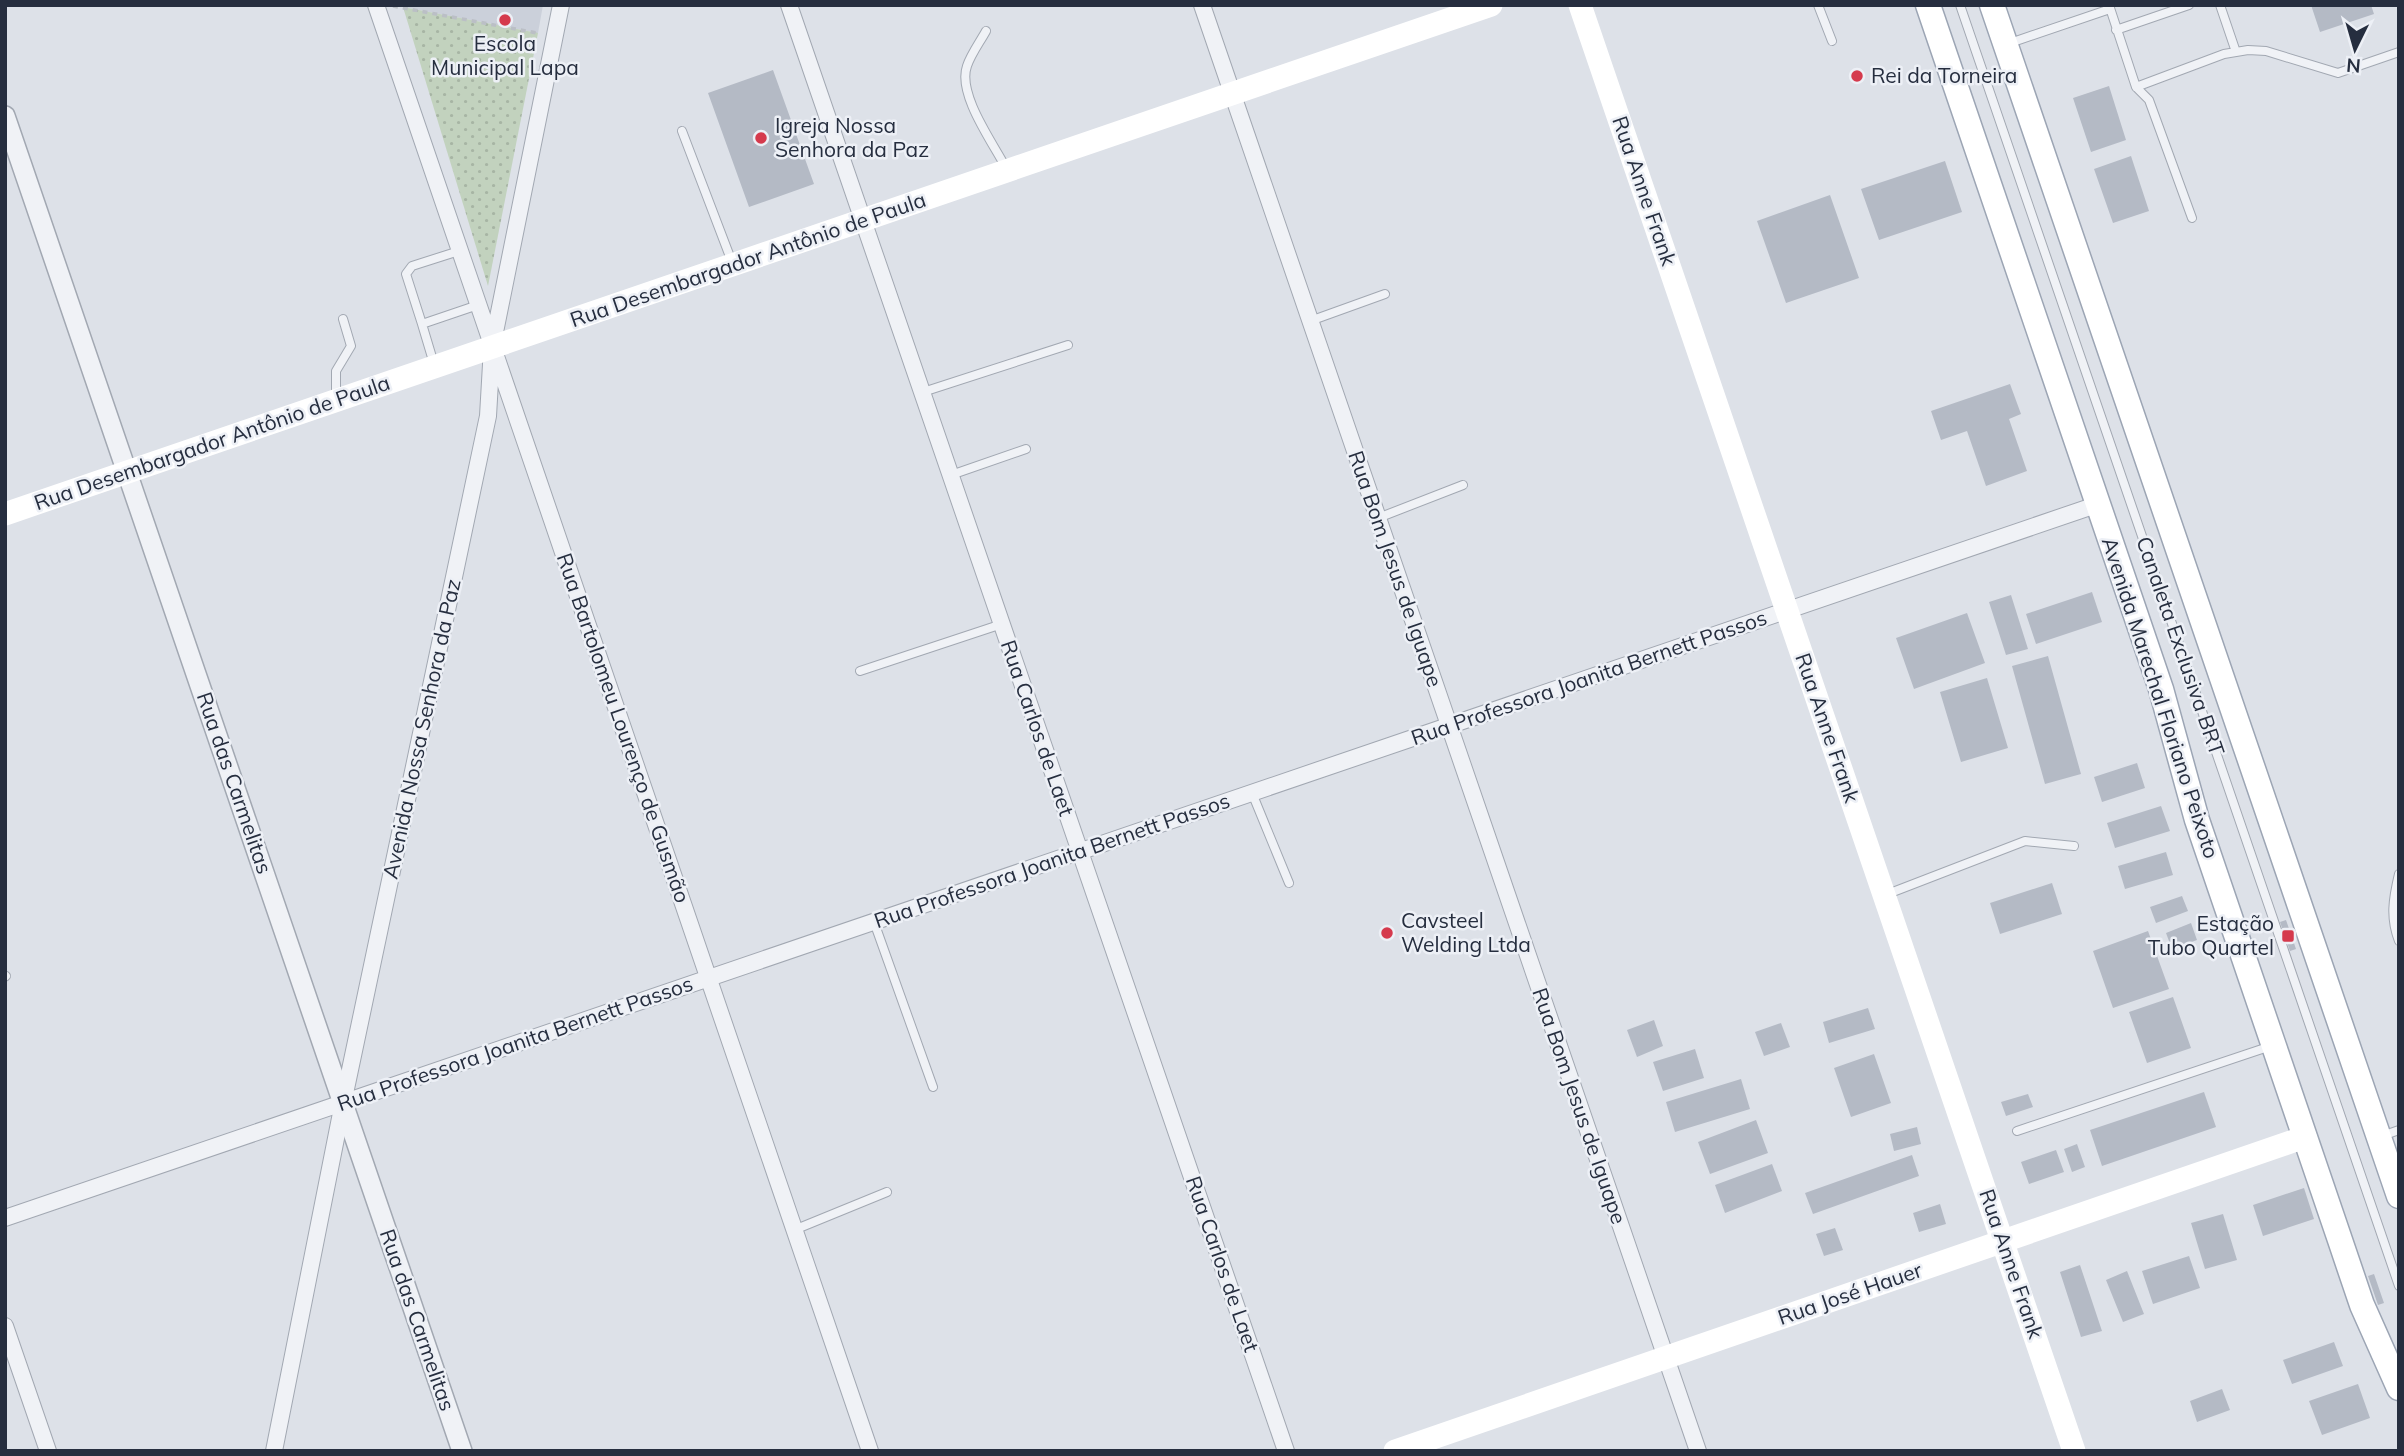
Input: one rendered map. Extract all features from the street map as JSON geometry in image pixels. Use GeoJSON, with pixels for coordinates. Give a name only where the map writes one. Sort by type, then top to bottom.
{"type":"FeatureCollection","features":[{"type":"Feature","properties":{"kind":"main road","name":"Rua Desembargador Antônio de Paula"},"geometry":{"type":"LineString","coordinates":[[5,514],[1492,5]]}},
{"type":"Feature","properties":{"kind":"main road","name":"Rua Anne Frank"},"geometry":{"type":"LineString","coordinates":[[1580,5],[2074,1451]]}},
{"type":"Feature","properties":{"kind":"main road","name":"Avenida Marechal Floriano Peixoto"},"geometry":{"type":"LineString","coordinates":[[1928,5],[2165,701],[2197,820],[2305,1138],[2362,1305],[2399,1388]]}},
{"type":"Feature","properties":{"kind":"main road"},"geometry":{"type":"LineString","coordinates":[[1992,5],[2389,1133],[2399,1196]]}},
{"type":"Feature","properties":{"kind":"main road","name":"Rua José Hauer"},"geometry":{"type":"LineString","coordinates":[[1395,1451],[2305,1138]]}},
{"type":"Feature","properties":{"kind":"street","name":"Rua Bartolomeu Lourenço de Gusmão"},"geometry":{"type":"LineString","coordinates":[[376,5],[870,1451]]}},
{"type":"Feature","properties":{"kind":"street","name":"Avenida Nossa Senhora da Paz"},"geometry":{"type":"LineString","coordinates":[[274,1451],[343,1103],[488,416],[492,347],[561,5]]}},
{"type":"Feature","properties":{"kind":"street","name":"Rua Carlos de Laet"},"geometry":{"type":"LineString","coordinates":[[789,5],[1286,1451]]}},
{"type":"Feature","properties":{"kind":"street","name":"Rua Bom Jesus de Iguape"},"geometry":{"type":"LineString","coordinates":[[1202,5],[1698,1451]]}},
{"type":"Feature","properties":{"kind":"street","name":"Rua das Carmelitas"},"geometry":{"type":"LineString","coordinates":[[5,116],[462,1451]]}},
{"type":"Feature","properties":{"kind":"street","name":"Rua Professora Joanita Bernett Passos"},"geometry":{"type":"LineString","coordinates":[[5,1218],[2099,505]]}},
{"type":"Feature","properties":{"kind":"street"},"geometry":{"type":"LineString","coordinates":[[5,1326],[48,1451]]}},
{"type":"Feature","properties":{"kind":"lane"},"geometry":{"type":"LineString","coordinates":[[1818,5],[1832,41]]}},
{"type":"Feature","properties":{"kind":"lane","name":"Canaleta Exclusiva BRT"},"geometry":{"type":"LineString","coordinates":[[1961,5],[2399,1286]]}},
{"type":"Feature","properties":{"kind":"lane"},"geometry":{"type":"LineString","coordinates":[[2116,30],[2189,5]]}},
{"type":"Feature","properties":{"kind":"lane"},"geometry":{"type":"LineString","coordinates":[[2220,5],[2236,52]]}},
{"type":"Feature","properties":{"kind":"lane"},"geometry":{"type":"LineString","coordinates":[[2006,45],[2109,7],[2136,87],[2149,100],[2192,218]]}},
{"type":"Feature","properties":{"kind":"lane"},"geometry":{"type":"LineString","coordinates":[[986,31],[966,67],[966,85],[969,99],[1007,171]]}},
{"type":"Feature","properties":{"kind":"lane"},"geometry":{"type":"LineString","coordinates":[[2136,87],[2224,54],[2248,50],[2266,51],[2338,73],[2399,52]]}},
{"type":"Feature","properties":{"kind":"lane"},"geometry":{"type":"LineString","coordinates":[[682,131],[733,265]]}},
{"type":"Feature","properties":{"kind":"lane"},"geometry":{"type":"LineString","coordinates":[[435,367],[406,274],[412,265],[460,251]]}},
{"type":"Feature","properties":{"kind":"lane"},"geometry":{"type":"LineString","coordinates":[[1310,321],[1385,294]]}},
{"type":"Feature","properties":{"kind":"lane"},"geometry":{"type":"LineString","coordinates":[[422,324],[478,305]]}},
{"type":"Feature","properties":{"kind":"lane"},"geometry":{"type":"LineString","coordinates":[[337,401],[336,371],[351,346],[343,319]]}},
{"type":"Feature","properties":{"kind":"lane"},"geometry":{"type":"LineString","coordinates":[[923,392],[1068,345]]}},
{"type":"Feature","properties":{"kind":"lane"},"geometry":{"type":"LineString","coordinates":[[951,475],[1027,449]]}},
{"type":"Feature","properties":{"kind":"lane"},"geometry":{"type":"LineString","coordinates":[[1378,518],[1463,485]]}},
{"type":"Feature","properties":{"kind":"lane"},"geometry":{"type":"LineString","coordinates":[[860,671],[1002,624]]}},
{"type":"Feature","properties":{"kind":"lane"},"geometry":{"type":"LineString","coordinates":[[1252,793],[1289,883]]}},
{"type":"Feature","properties":{"kind":"lane"},"geometry":{"type":"LineString","coordinates":[[1884,895],[2025,841],[2074,846]]}},
{"type":"Feature","properties":{"kind":"lane"},"geometry":{"type":"LineString","coordinates":[[2399,874],[2393,898],[2392,923],[2399,941]]}},
{"type":"Feature","properties":{"kind":"lane"},"geometry":{"type":"LineString","coordinates":[[874,922],[933,1087]]}},
{"type":"Feature","properties":{"kind":"lane"},"geometry":{"type":"LineString","coordinates":[[2017,1131],[2274,1045]]}},
{"type":"Feature","properties":{"kind":"lane"},"geometry":{"type":"LineString","coordinates":[[794,1230],[887,1192]]}},
{"type":"Feature","properties":{"kind":"path"},"geometry":{"type":"LineString","coordinates":[[388,5],[554,36]]}},
{"type":"Feature","properties":{"kind":"shaded area","name":"Escola Municipal Lapa"},"geometry":{"type":"Polygon","coordinates":[[[402,5],[543,5],[538,33],[402,5]]]}},
{"type":"Feature","properties":{"kind":"green space"},"geometry":{"type":"Polygon","coordinates":[[[403,7],[538,33],[488,286],[403,7]]]}},
{"type":"Feature","properties":{"kind":"building"},"geometry":{"type":"Polygon","coordinates":[[[2311,5],[2371,5],[2374,14],[2320,32],[2311,5]]]}},
{"type":"Feature","properties":{"kind":"building","name":"Igreja Nossa Senhora da Paz"},"geometry":{"type":"Polygon","coordinates":[[[773,70],[814,184],[749,207],[708,93],[773,70]]]}},
{"type":"Feature","properties":{"kind":"building"},"geometry":{"type":"Polygon","coordinates":[[[2109,86],[2126,140],[2091,152],[2073,98],[2109,86]]]}},
{"type":"Feature","properties":{"kind":"building"},"geometry":{"type":"Polygon","coordinates":[[[2131,156],[2149,211],[2113,223],[2094,169],[2131,156]]]}},
{"type":"Feature","properties":{"kind":"building"},"geometry":{"type":"Polygon","coordinates":[[[1945,161],[1962,212],[1879,240],[1861,189],[1945,161]]]}},
{"type":"Feature","properties":{"kind":"building"},"geometry":{"type":"Polygon","coordinates":[[[1830,195],[1859,278],[1786,303],[1757,221],[1830,195]]]}},
{"type":"Feature","properties":{"kind":"building"},"geometry":{"type":"Polygon","coordinates":[[[2010,384],[2021,414],[2009,419],[2027,471],[1986,486],[1967,431],[1941,440],[1931,411],[2010,384]]]}},
{"type":"Feature","properties":{"kind":"building"},"geometry":{"type":"Polygon","coordinates":[[[2092,592],[2102,622],[2036,644],[2026,614],[2092,592]]]}},
{"type":"Feature","properties":{"kind":"building"},"geometry":{"type":"Polygon","coordinates":[[[2011,595],[2028,649],[2006,655],[1989,602],[2011,595]]]}},
{"type":"Feature","properties":{"kind":"building"},"geometry":{"type":"Polygon","coordinates":[[[1967,613],[1985,663],[1914,689],[1896,638],[1967,613]]]}},
{"type":"Feature","properties":{"kind":"building"},"geometry":{"type":"Polygon","coordinates":[[[2048,656],[2081,774],[2045,784],[2012,666],[2048,656]]]}},
{"type":"Feature","properties":{"kind":"building"},"geometry":{"type":"Polygon","coordinates":[[[1987,678],[2008,748],[1961,762],[1940,692],[1987,678]]]}},
{"type":"Feature","properties":{"kind":"building"},"geometry":{"type":"Polygon","coordinates":[[[2137,763],[2145,788],[2102,802],[2094,777],[2137,763]]]}},
{"type":"Feature","properties":{"kind":"building"},"geometry":{"type":"Polygon","coordinates":[[[2161,806],[2170,831],[2115,848],[2107,823],[2161,806]]]}},
{"type":"Feature","properties":{"kind":"building"},"geometry":{"type":"Polygon","coordinates":[[[2166,852],[2173,875],[2125,889],[2118,866],[2166,852]]]}},
{"type":"Feature","properties":{"kind":"building"},"geometry":{"type":"Polygon","coordinates":[[[2052,883],[2062,914],[2000,934],[1990,903],[2052,883]]]}},
{"type":"Feature","properties":{"kind":"building"},"geometry":{"type":"Polygon","coordinates":[[[2182,896],[2188,911],[2156,923],[2150,907],[2182,896]]]}},
{"type":"Feature","properties":{"kind":"building","name":"Estação Tubo Quartel"},"geometry":{"type":"Polygon","coordinates":[[[2286,920],[2296,949],[2290,951],[2280,922],[2286,920]]]}},
{"type":"Feature","properties":{"kind":"building"},"geometry":{"type":"Polygon","coordinates":[[[2191,923],[2197,940],[2172,949],[2166,933],[2191,923]]]}},
{"type":"Feature","properties":{"kind":"building"},"geometry":{"type":"Polygon","coordinates":[[[2148,931],[2169,989],[2113,1008],[2093,951],[2148,931]]]}},
{"type":"Feature","properties":{"kind":"building"},"geometry":{"type":"Polygon","coordinates":[[[2173,997],[2191,1048],[2147,1063],[2129,1012],[2173,997]]]}},
{"type":"Feature","properties":{"kind":"building"},"geometry":{"type":"Polygon","coordinates":[[[1868,1008],[1875,1029],[1829,1043],[1823,1022],[1868,1008]]]}},
{"type":"Feature","properties":{"kind":"building"},"geometry":{"type":"Polygon","coordinates":[[[1654,1020],[1663,1046],[1637,1057],[1627,1030],[1654,1020]]]}},
{"type":"Feature","properties":{"kind":"building"},"geometry":{"type":"Polygon","coordinates":[[[1781,1023],[1790,1047],[1764,1056],[1755,1032],[1781,1023]]]}},
{"type":"Feature","properties":{"kind":"building"},"geometry":{"type":"Polygon","coordinates":[[[1695,1049],[1704,1078],[1663,1091],[1653,1062],[1695,1049]]]}},
{"type":"Feature","properties":{"kind":"building"},"geometry":{"type":"Polygon","coordinates":[[[1874,1054],[1891,1103],[1851,1117],[1834,1068],[1874,1054]]]}},
{"type":"Feature","properties":{"kind":"building"},"geometry":{"type":"Polygon","coordinates":[[[1741,1079],[1750,1109],[1675,1132],[1666,1102],[1741,1079]]]}},
{"type":"Feature","properties":{"kind":"building"},"geometry":{"type":"Polygon","coordinates":[[[2204,1092],[2216,1127],[2102,1166],[2090,1130],[2204,1092]]]}},
{"type":"Feature","properties":{"kind":"building"},"geometry":{"type":"Polygon","coordinates":[[[2028,1094],[2033,1107],[2006,1116],[2001,1102],[2028,1094]]]}},
{"type":"Feature","properties":{"kind":"building"},"geometry":{"type":"Polygon","coordinates":[[[1756,1120],[1768,1153],[1710,1174],[1698,1142],[1756,1120]]]}},
{"type":"Feature","properties":{"kind":"building"},"geometry":{"type":"Polygon","coordinates":[[[1917,1127],[1921,1144],[1894,1151],[1890,1134],[1917,1127]]]}},
{"type":"Feature","properties":{"kind":"building"},"geometry":{"type":"Polygon","coordinates":[[[2077,1144],[2085,1167],[2072,1172],[2064,1149],[2077,1144]]]}},
{"type":"Feature","properties":{"kind":"building"},"geometry":{"type":"Polygon","coordinates":[[[2056,1150],[2064,1172],[2029,1184],[2021,1162],[2056,1150]]]}},
{"type":"Feature","properties":{"kind":"building"},"geometry":{"type":"Polygon","coordinates":[[[1912,1155],[1919,1176],[1813,1214],[1805,1193],[1912,1155]]]}},
{"type":"Feature","properties":{"kind":"building"},"geometry":{"type":"Polygon","coordinates":[[[1772,1164],[1782,1191],[1725,1213],[1715,1185],[1772,1164]]]}},
{"type":"Feature","properties":{"kind":"building"},"geometry":{"type":"Polygon","coordinates":[[[2304,1188],[2314,1219],[2263,1236],[2253,1205],[2304,1188]]]}},
{"type":"Feature","properties":{"kind":"building"},"geometry":{"type":"Polygon","coordinates":[[[1940,1204],[1946,1224],[1919,1232],[1913,1213],[1940,1204]]]}},
{"type":"Feature","properties":{"kind":"building"},"geometry":{"type":"Polygon","coordinates":[[[2223,1214],[2237,1260],[2205,1269],[2191,1223],[2223,1214]]]}},
{"type":"Feature","properties":{"kind":"building"},"geometry":{"type":"Polygon","coordinates":[[[1835,1228],[1843,1250],[1824,1256],[1816,1234],[1835,1228]]]}},
{"type":"Feature","properties":{"kind":"building"},"geometry":{"type":"Polygon","coordinates":[[[2189,1256],[2200,1288],[2153,1304],[2142,1271],[2189,1256]]]}},
{"type":"Feature","properties":{"kind":"building"},"geometry":{"type":"Polygon","coordinates":[[[2080,1265],[2102,1331],[2081,1337],[2060,1272],[2080,1265]]]}},
{"type":"Feature","properties":{"kind":"building"},"geometry":{"type":"Polygon","coordinates":[[[2127,1271],[2144,1314],[2123,1322],[2106,1280],[2127,1271]]]}},
{"type":"Feature","properties":{"kind":"building"},"geometry":{"type":"Polygon","coordinates":[[[2374,1274],[2384,1303],[2378,1305],[2368,1276],[2374,1274]]]}},
{"type":"Feature","properties":{"kind":"building"},"geometry":{"type":"Polygon","coordinates":[[[2334,1342],[2343,1366],[2292,1384],[2283,1360],[2334,1342]]]}},
{"type":"Feature","properties":{"kind":"building"},"geometry":{"type":"Polygon","coordinates":[[[2358,1384],[2370,1418],[2322,1435],[2309,1401],[2358,1384]]]}},
{"type":"Feature","properties":{"kind":"building"},"geometry":{"type":"Polygon","coordinates":[[[2222,1389],[2230,1410],[2197,1422],[2190,1401],[2222,1389]]]}},
{"type":"Feature","properties":{"kind":"place","name":"Escola Municipal Lapa"},"geometry":{"type":"Point","coordinates":[505,20]}},
{"type":"Feature","properties":{"kind":"place","name":"Rei da Torneira"},"geometry":{"type":"Point","coordinates":[1857,76]}},
{"type":"Feature","properties":{"kind":"place","name":"Igreja Nossa Senhora da Paz"},"geometry":{"type":"Point","coordinates":[761,138]}},
{"type":"Feature","properties":{"kind":"place","name":"Cavsteel Welding Ltda"},"geometry":{"type":"Point","coordinates":[1387,933]}},
{"type":"Feature","properties":{"kind":"place","name":"Estação Tubo Quartel"},"geometry":{"type":"Point","coordinates":[2288,936]}}]}
